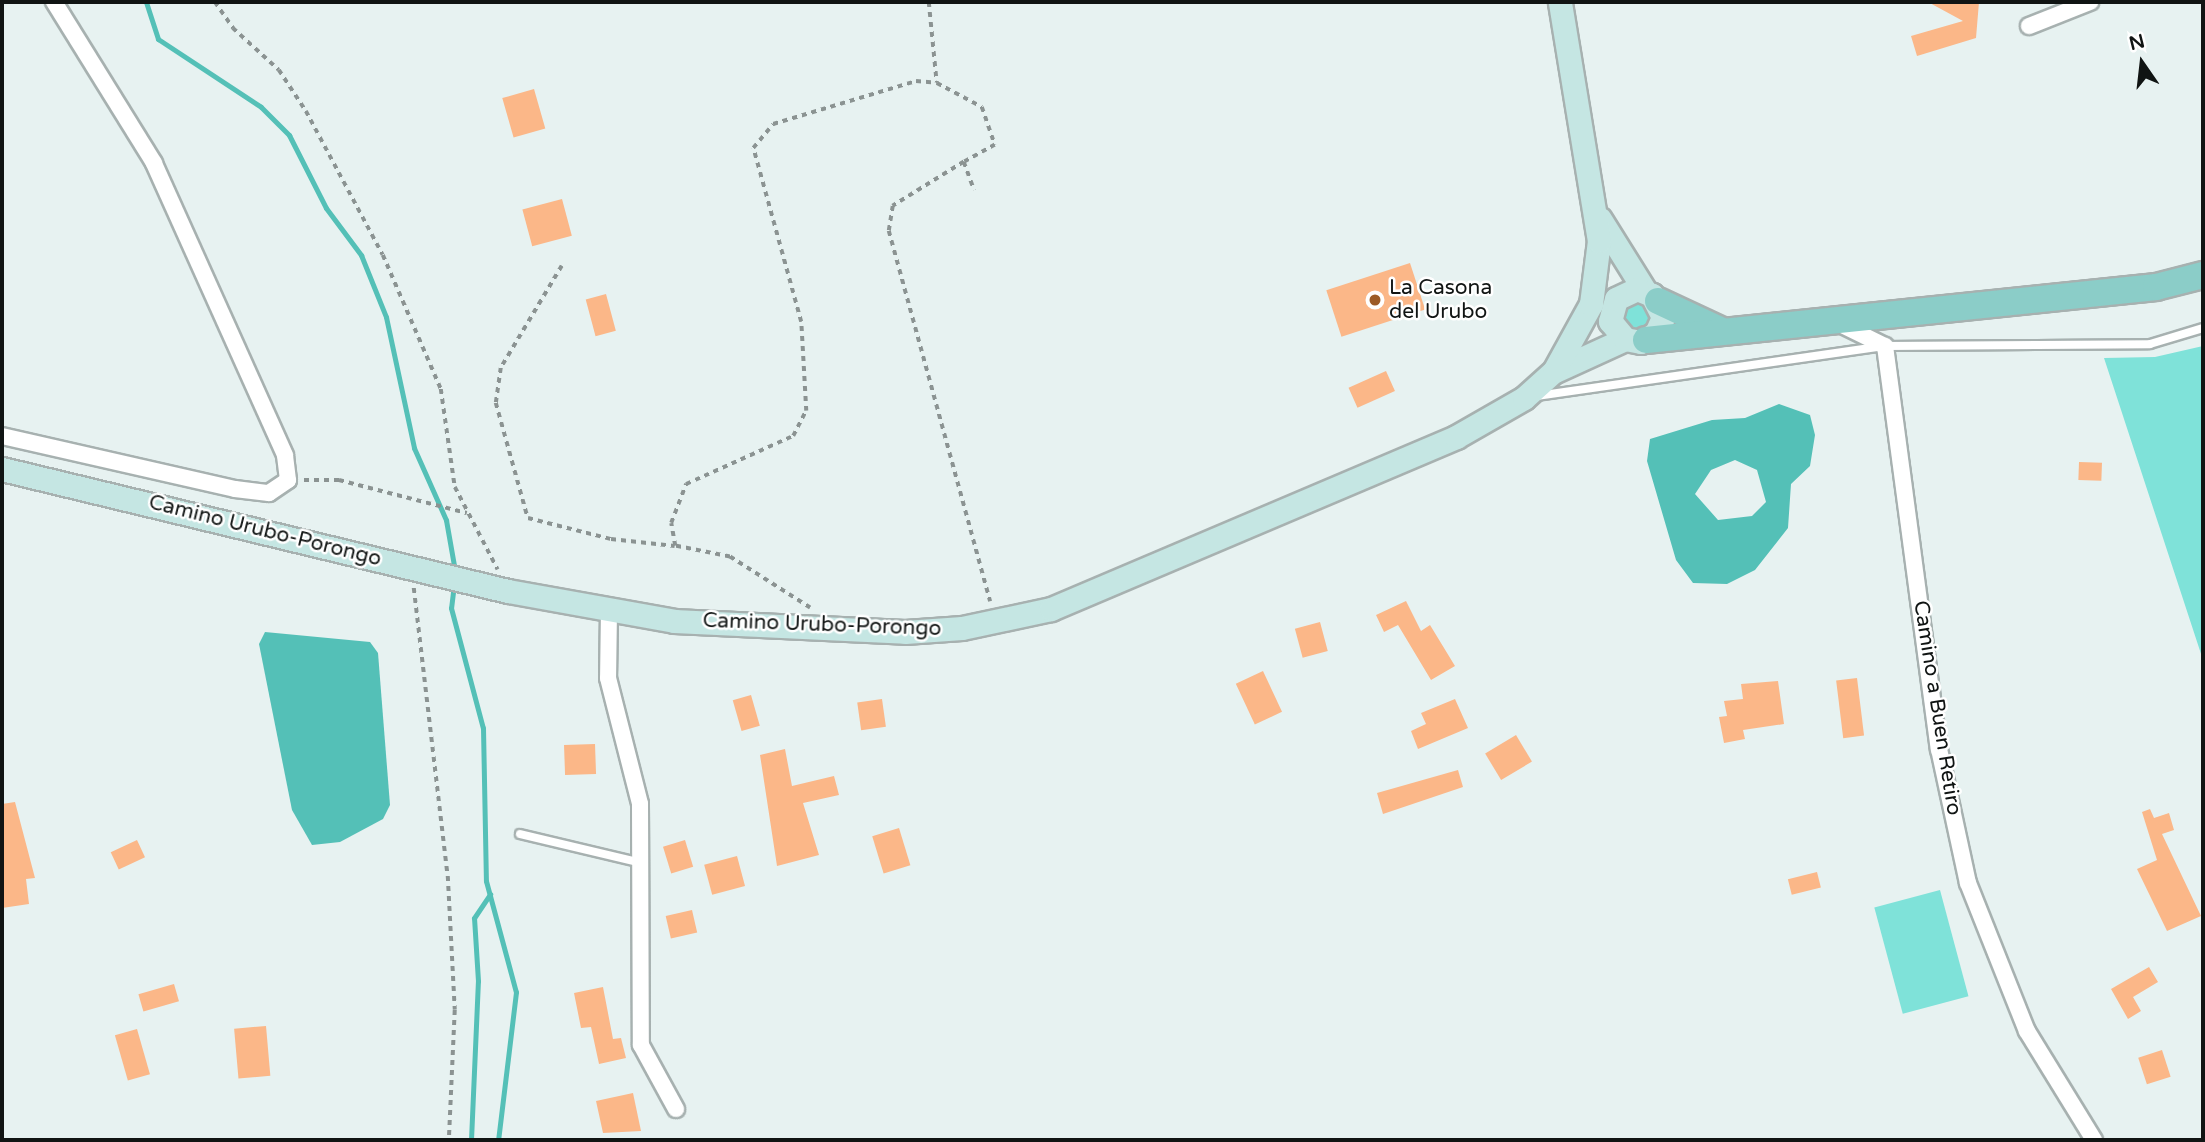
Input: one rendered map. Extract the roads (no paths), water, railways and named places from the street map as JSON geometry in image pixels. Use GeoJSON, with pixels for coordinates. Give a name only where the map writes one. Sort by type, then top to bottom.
{"type":"FeatureCollection","features":[{"type":"Feature","properties":{"kind":"main road","name":"Camino Urubo-Porongo"},"geometry":{"type":"LineString","coordinates":[[2,470],[508,591],[674,621],[905,632],[996,623],[1051,609],[1456,437],[1524,398],[1554,371],[1591,304],[1599,241],[1560,2]]}},
{"type":"Feature","properties":{"kind":"main road"},"geometry":{"type":"LineString","coordinates":[[1554,371],[1635,340],[1661,326],[1651,296],[1593,204]]}},
{"type":"Feature","properties":{"kind":"main road"},"geometry":{"type":"LineString","coordinates":[[1599,241],[1612,306],[1613,328],[1635,340],[2156,287],[2203,275]]}},
{"type":"Feature","properties":{"kind":"main road"},"geometry":{"type":"LineString","coordinates":[[1612,306],[1629,290],[1651,296],[1720,330]]}},
{"type":"Feature","properties":{"kind":"street"},"geometry":{"type":"LineString","coordinates":[[2,436],[235,489],[269,493],[288,480],[285,455],[154,163],[54,2]]}},
{"type":"Feature","properties":{"kind":"street"},"geometry":{"type":"LineString","coordinates":[[2029,26],[2090,2]]}},
{"type":"Feature","properties":{"kind":"street"},"geometry":{"type":"LineString","coordinates":[[1834,321],[1885,346]]}},
{"type":"Feature","properties":{"kind":"street","name":"Camino a Buen Retiro"},"geometry":{"type":"LineString","coordinates":[[1885,346],[1939,749],[1968,883],[2027,1031],[2094,1140]]}},
{"type":"Feature","properties":{"kind":"street"},"geometry":{"type":"LineString","coordinates":[[608,610],[608,678],[640,804],[641,1045],[676,1109]]}},
{"type":"Feature","properties":{"kind":"lane"},"geometry":{"type":"LineString","coordinates":[[1524,398],[1885,346],[2150,344],[2203,328]]}},
{"type":"Feature","properties":{"kind":"lane"},"geometry":{"type":"LineString","coordinates":[[520,834],[642,863]]}},
{"type":"Feature","properties":{"kind":"waterway"},"geometry":{"type":"LineString","coordinates":[[146,2],[158,39],[261,107],[289,135],[326,208],[361,255],[386,317],[414,448],[446,520],[455,571]]}},
{"type":"Feature","properties":{"kind":"waterway"},"geometry":{"type":"LineString","coordinates":[[454,584],[451,608],[483,728],[486,881],[516,992],[498,1140]]}},
{"type":"Feature","properties":{"kind":"waterway"},"geometry":{"type":"LineString","coordinates":[[471,1140],[478,981],[474,918],[490,894]]}},
{"type":"Feature","properties":{"kind":"place","name":"La Casona del Urubo"},"geometry":{"type":"Point","coordinates":[1375,300]}}]}
